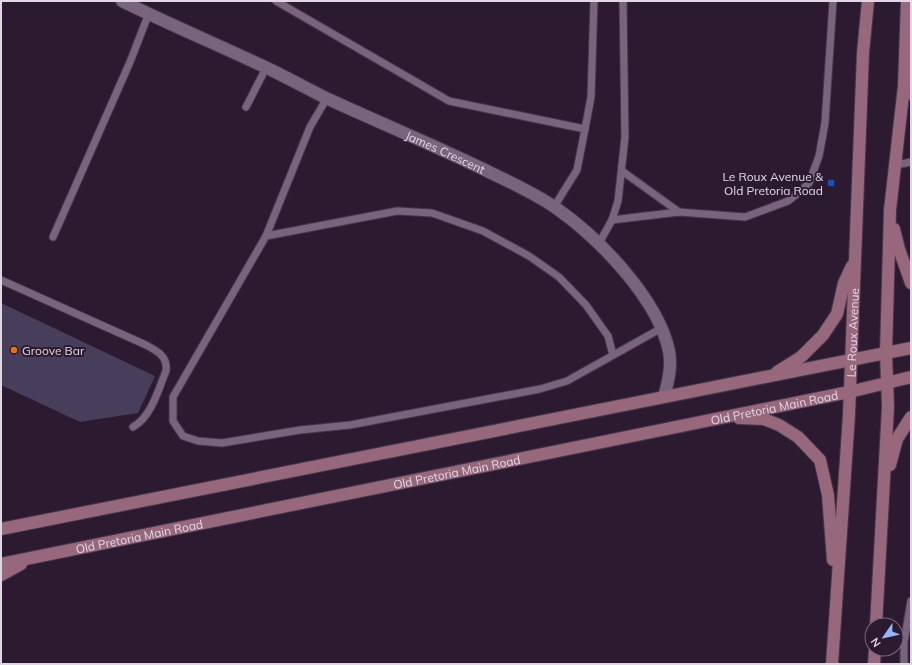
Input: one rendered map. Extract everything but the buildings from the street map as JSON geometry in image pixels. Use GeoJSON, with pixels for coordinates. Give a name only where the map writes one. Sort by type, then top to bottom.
{"type":"FeatureCollection","features":[{"type":"Feature","properties":{"kind":"main road","name":"Le Roux Avenue"},"geometry":{"type":"LineString","coordinates":[[832,664],[849,392],[863,53],[868,1]]}},
{"type":"Feature","properties":{"kind":"main road"},"geometry":{"type":"LineString","coordinates":[[876,617],[888,407],[886,352],[890,210],[904,86],[906,1]]}},
{"type":"Feature","properties":{"kind":"main road"},"geometry":{"type":"LineString","coordinates":[[890,210],[899,250],[911,283]]}},
{"type":"Feature","properties":{"kind":"main road"},"geometry":{"type":"LineString","coordinates":[[731,384],[776,372],[801,357],[814,346],[837,314],[844,283],[854,259]]}},
{"type":"Feature","properties":{"kind":"main road"},"geometry":{"type":"LineString","coordinates":[[1,529],[911,348]]}},
{"type":"Feature","properties":{"kind":"main road","name":"Old Pretoria Main Road"},"geometry":{"type":"LineString","coordinates":[[1,564],[849,392],[911,377]]}},
{"type":"Feature","properties":{"kind":"main road"},"geometry":{"type":"LineString","coordinates":[[720,417],[764,419],[779,425],[798,437],[820,460],[828,495],[837,593]]}},
{"type":"Feature","properties":{"kind":"main road"},"geometry":{"type":"LineString","coordinates":[[882,497],[894,448],[911,417]]}},
{"type":"Feature","properties":{"kind":"main road"},"geometry":{"type":"LineString","coordinates":[[1,575],[35,558]]}},
{"type":"Feature","properties":{"kind":"street","name":"James Crescent"},"geometry":{"type":"LineString","coordinates":[[122,1],[266,68],[326,98],[432,145],[520,187],[554,207],[572,220],[625,272],[646,298],[657,317],[660,329],[667,345],[670,360],[668,383],[664,397]]}},
{"type":"Feature","properties":{"kind":"lane"},"geometry":{"type":"LineString","coordinates":[[276,1],[449,101],[585,129]]}},
{"type":"Feature","properties":{"kind":"lane"},"geometry":{"type":"LineString","coordinates":[[554,207],[577,170],[585,129],[591,97],[594,1]]}},
{"type":"Feature","properties":{"kind":"lane"},"geometry":{"type":"LineString","coordinates":[[598,245],[612,220],[618,201],[626,136],[623,1]]}},
{"type":"Feature","properties":{"kind":"lane"},"geometry":{"type":"LineString","coordinates":[[612,220],[679,212],[745,217],[788,201],[809,183],[819,156],[826,123],[833,1]]}},
{"type":"Feature","properties":{"kind":"lane"},"geometry":{"type":"LineString","coordinates":[[53,237],[130,62],[149,14]]}},
{"type":"Feature","properties":{"kind":"lane"},"geometry":{"type":"LineString","coordinates":[[246,107],[266,68]]}},
{"type":"Feature","properties":{"kind":"lane"},"geometry":{"type":"LineString","coordinates":[[904,86],[911,97]]}},
{"type":"Feature","properties":{"kind":"lane"},"geometry":{"type":"LineString","coordinates":[[326,98],[310,127],[266,236],[173,397],[172,421],[183,436],[198,441],[222,443],[300,430],[350,425],[540,389],[567,381],[660,329]]}},
{"type":"Feature","properties":{"kind":"lane"},"geometry":{"type":"LineString","coordinates":[[896,165],[911,162]]}},
{"type":"Feature","properties":{"kind":"lane"},"geometry":{"type":"LineString","coordinates":[[622,172],[679,212]]}},
{"type":"Feature","properties":{"kind":"lane"},"geometry":{"type":"LineString","coordinates":[[266,236],[397,212],[432,213],[483,231],[528,256],[559,277],[586,305],[608,336],[613,355]]}},
{"type":"Feature","properties":{"kind":"lane"},"geometry":{"type":"LineString","coordinates":[[1,280],[146,344],[164,357],[167,364],[166,371],[151,408],[140,423],[133,427]]}},
{"type":"Feature","properties":{"kind":"lane"},"geometry":{"type":"LineString","coordinates":[[904,664],[904,642],[911,600]]}},
{"type":"Feature","properties":{"kind":"place","name":"Le Roux Avenue & Old Pretoria Road"},"geometry":{"type":"Point","coordinates":[831,183]}},
{"type":"Feature","properties":{"kind":"place","name":"Groove Bar"},"geometry":{"type":"Point","coordinates":[14,350]}}]}
